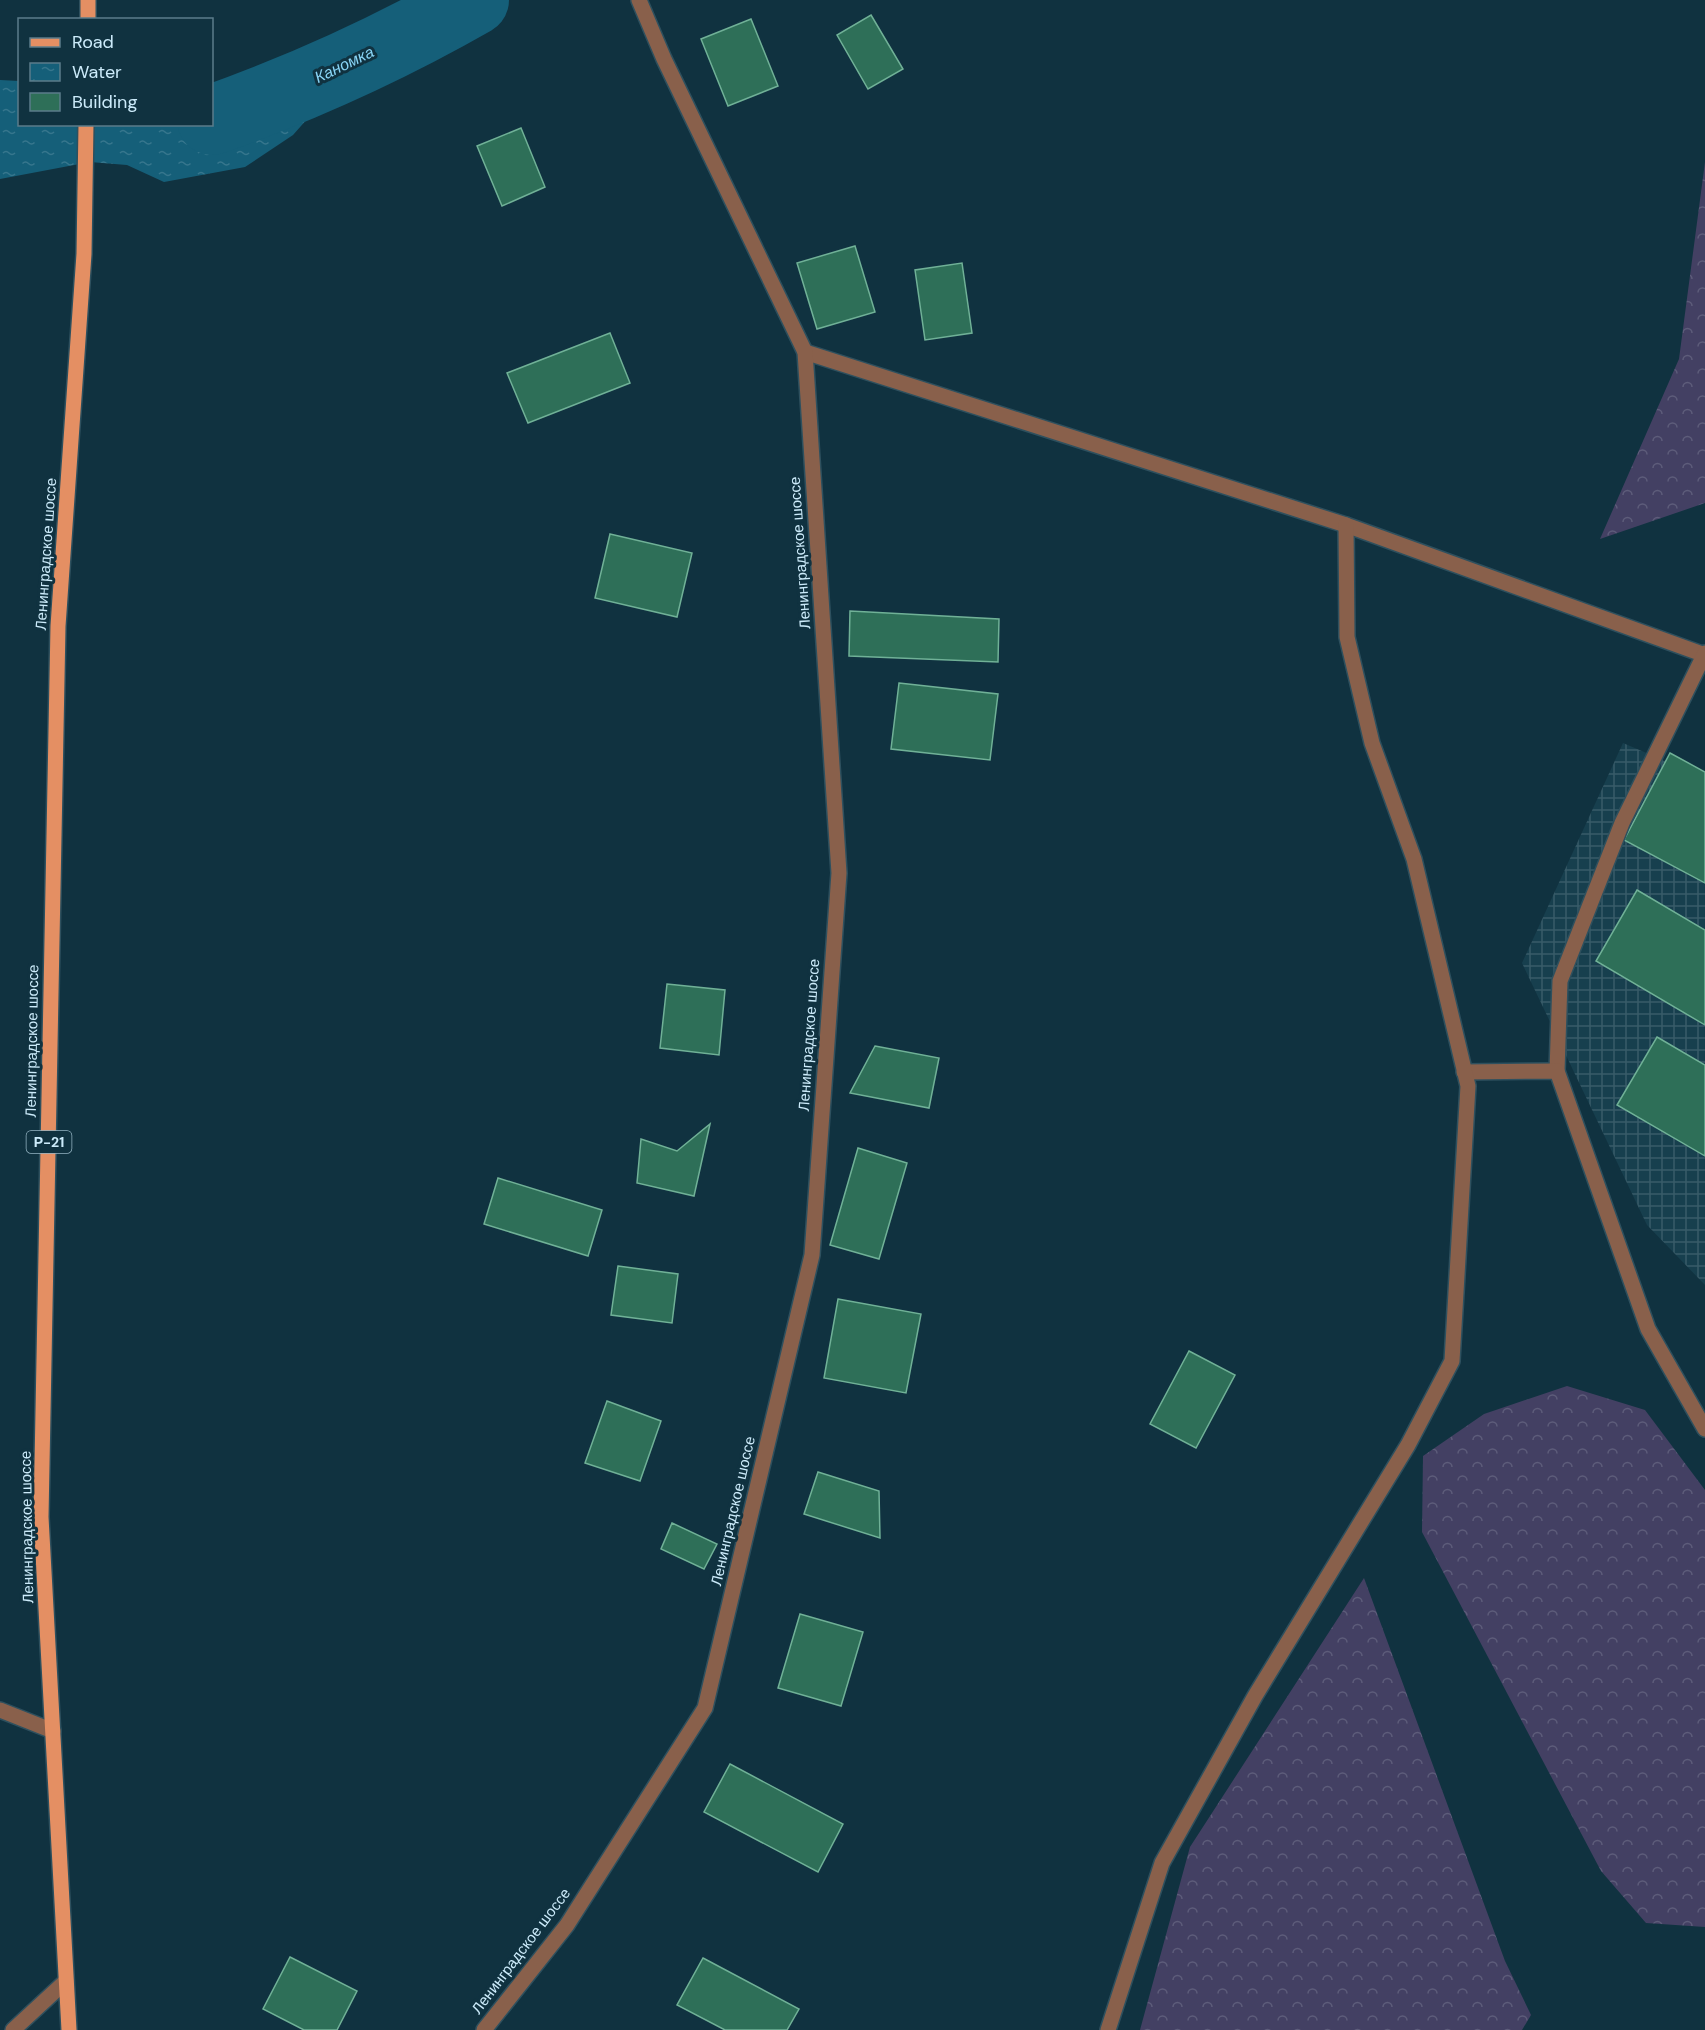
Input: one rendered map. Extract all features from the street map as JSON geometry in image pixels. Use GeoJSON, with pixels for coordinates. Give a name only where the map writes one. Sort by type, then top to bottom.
{"type":"FeatureCollection","features":[{"type":"Feature","properties":{"kind":"main road"},"geometry":{"type":"LineString","coordinates":[[88,2],[88,18]]}},
{"type":"Feature","properties":{"kind":"main road","name":"Ленинградское шоссе"},"geometry":{"type":"LineString","coordinates":[[69,2030],[41,1517],[58,638],[84,254],[86,126]]}},
{"type":"Feature","properties":{"kind":"street","name":"Ленинградское шоссе"},"geometry":{"type":"LineString","coordinates":[[484,2030],[567,1925],[705,1708],[812,1255],[839,873],[805,352],[664,59],[639,0]]}},
{"type":"Feature","properties":{"kind":"street"},"geometry":{"type":"LineString","coordinates":[[805,352],[1346,525],[1704,654],[1622,823],[1560,981],[1557,1071],[1648,1329],[1705,1429]]}},
{"type":"Feature","properties":{"kind":"street"},"geometry":{"type":"LineString","coordinates":[[1108,2030],[1162,1863],[1255,1696],[1408,1445],[1452,1361],[1468,1086],[1414,859],[1372,743],[1347,637],[1346,525]]}},
{"type":"Feature","properties":{"kind":"street"},"geometry":{"type":"LineString","coordinates":[[1464,1072],[1557,1071]]}},
{"type":"Feature","properties":{"kind":"street"},"geometry":{"type":"LineString","coordinates":[[0,1710],[52,1731]]}},
{"type":"Feature","properties":{"kind":"street"},"geometry":{"type":"LineString","coordinates":[[14,2030],[66,1981]]}},
{"type":"Feature","properties":{"kind":"shaded area"},"geometry":{"type":"Polygon","coordinates":[[[1623,743],[1705,778],[1705,1285],[1647,1225],[1522,963],[1623,743]]]}},
{"type":"Feature","properties":{"kind":"green space"},"geometry":{"type":"Polygon","coordinates":[[[1705,162],[1705,503],[1600,539],[1679,359],[1705,162]]]}},
{"type":"Feature","properties":{"kind":"green space"},"geometry":{"type":"Polygon","coordinates":[[[1567,1386],[1645,1410],[1705,1490],[1705,1927],[1646,1923],[1601,1871],[1422,1532],[1423,1456],[1484,1414],[1567,1386]]]}},
{"type":"Feature","properties":{"kind":"green space"},"geometry":{"type":"Polygon","coordinates":[[[1364,1578],[1505,1961],[1531,2015],[1522,2030],[1140,2030],[1190,1847],[1364,1578]]]}},
{"type":"Feature","properties":{"kind":"water"},"geometry":{"type":"Polygon","coordinates":[[[362,57],[293,135],[245,167],[164,182],[127,165],[90,162],[0,179],[0,80],[18,81],[18,126],[213,126],[213,91],[331,72],[362,57]]]}},
{"type":"Feature","properties":{"kind":"building"},"geometry":{"type":"Polygon","coordinates":[[[871,15],[903,69],[868,89],[837,35],[871,15]]]}},
{"type":"Feature","properties":{"kind":"building"},"geometry":{"type":"Polygon","coordinates":[[[751,19],[778,86],[728,106],[701,39],[751,19]]]}},
{"type":"Feature","properties":{"kind":"building"},"geometry":{"type":"Polygon","coordinates":[[[521,128],[545,187],[502,206],[477,146],[521,128]]]}},
{"type":"Feature","properties":{"kind":"building"},"geometry":{"type":"Polygon","coordinates":[[[855,246],[875,312],[817,329],[797,263],[855,246]]]}},
{"type":"Feature","properties":{"kind":"building"},"geometry":{"type":"Polygon","coordinates":[[[962,263],[972,333],[925,340],[915,270],[962,263]]]}},
{"type":"Feature","properties":{"kind":"building"},"geometry":{"type":"Polygon","coordinates":[[[610,333],[630,383],[528,423],[507,373],[610,333]]]}},
{"type":"Feature","properties":{"kind":"building"},"geometry":{"type":"Polygon","coordinates":[[[610,534],[692,553],[677,617],[595,598],[610,534]]]}},
{"type":"Feature","properties":{"kind":"building"},"geometry":{"type":"Polygon","coordinates":[[[850,611],[999,619],[998,662],[849,656],[850,611]]]}},
{"type":"Feature","properties":{"kind":"building"},"geometry":{"type":"Polygon","coordinates":[[[899,683],[998,694],[990,760],[891,749],[899,683]]]}},
{"type":"Feature","properties":{"kind":"building"},"geometry":{"type":"Polygon","coordinates":[[[1670,753],[1705,772],[1705,883],[1624,840],[1670,753]]]}},
{"type":"Feature","properties":{"kind":"building"},"geometry":{"type":"Polygon","coordinates":[[[1637,890],[1705,930],[1705,1025],[1596,961],[1637,890]]]}},
{"type":"Feature","properties":{"kind":"building"},"geometry":{"type":"Polygon","coordinates":[[[667,984],[725,990],[719,1055],[660,1048],[667,984]]]}},
{"type":"Feature","properties":{"kind":"building"},"geometry":{"type":"Polygon","coordinates":[[[1657,1037],[1705,1065],[1705,1156],[1617,1105],[1657,1037]]]}},
{"type":"Feature","properties":{"kind":"building"},"geometry":{"type":"Polygon","coordinates":[[[875,1046],[939,1058],[929,1108],[850,1093],[875,1046]]]}},
{"type":"Feature","properties":{"kind":"building"},"geometry":{"type":"Polygon","coordinates":[[[710,1124],[694,1196],[637,1183],[641,1139],[677,1151],[710,1124]]]}},
{"type":"Feature","properties":{"kind":"building"},"geometry":{"type":"Polygon","coordinates":[[[858,1148],[907,1163],[879,1259],[830,1245],[858,1148]]]}},
{"type":"Feature","properties":{"kind":"building"},"geometry":{"type":"Polygon","coordinates":[[[498,1178],[602,1210],[588,1256],[484,1224],[498,1178]]]}},
{"type":"Feature","properties":{"kind":"building"},"geometry":{"type":"Polygon","coordinates":[[[618,1266],[678,1274],[672,1323],[611,1315],[618,1266]]]}},
{"type":"Feature","properties":{"kind":"building"},"geometry":{"type":"Polygon","coordinates":[[[838,1299],[921,1314],[906,1393],[824,1378],[838,1299]]]}},
{"type":"Feature","properties":{"kind":"building"},"geometry":{"type":"Polygon","coordinates":[[[1189,1351],[1235,1375],[1196,1448],[1150,1424],[1189,1351]]]}},
{"type":"Feature","properties":{"kind":"building"},"geometry":{"type":"Polygon","coordinates":[[[607,1401],[661,1421],[640,1481],[585,1463],[607,1401]]]}},
{"type":"Feature","properties":{"kind":"building"},"geometry":{"type":"Polygon","coordinates":[[[818,1472],[879,1491],[880,1538],[804,1514],[818,1472]]]}},
{"type":"Feature","properties":{"kind":"building"},"geometry":{"type":"Polygon","coordinates":[[[672,1523],[717,1544],[704,1569],[661,1549],[672,1523]]]}},
{"type":"Feature","properties":{"kind":"building"},"geometry":{"type":"Polygon","coordinates":[[[800,1614],[863,1632],[841,1706],[778,1688],[800,1614]]]}},
{"type":"Feature","properties":{"kind":"building"},"geometry":{"type":"Polygon","coordinates":[[[730,1764],[843,1824],[818,1872],[704,1812],[730,1764]]]}},
{"type":"Feature","properties":{"kind":"building"},"geometry":{"type":"Polygon","coordinates":[[[290,1957],[357,1991],[337,2030],[304,2030],[263,2009],[290,1957]]]}},
{"type":"Feature","properties":{"kind":"building"},"geometry":{"type":"Polygon","coordinates":[[[703,1958],[799,2009],[787,2030],[725,2030],[677,2005],[703,1958]]]}},
{"type":"Feature","properties":{"kind":"waterway","name":"Каномка"},"geometry":{"type":"LineString","coordinates":[[213,120],[345,66],[474,0]]}}]}
